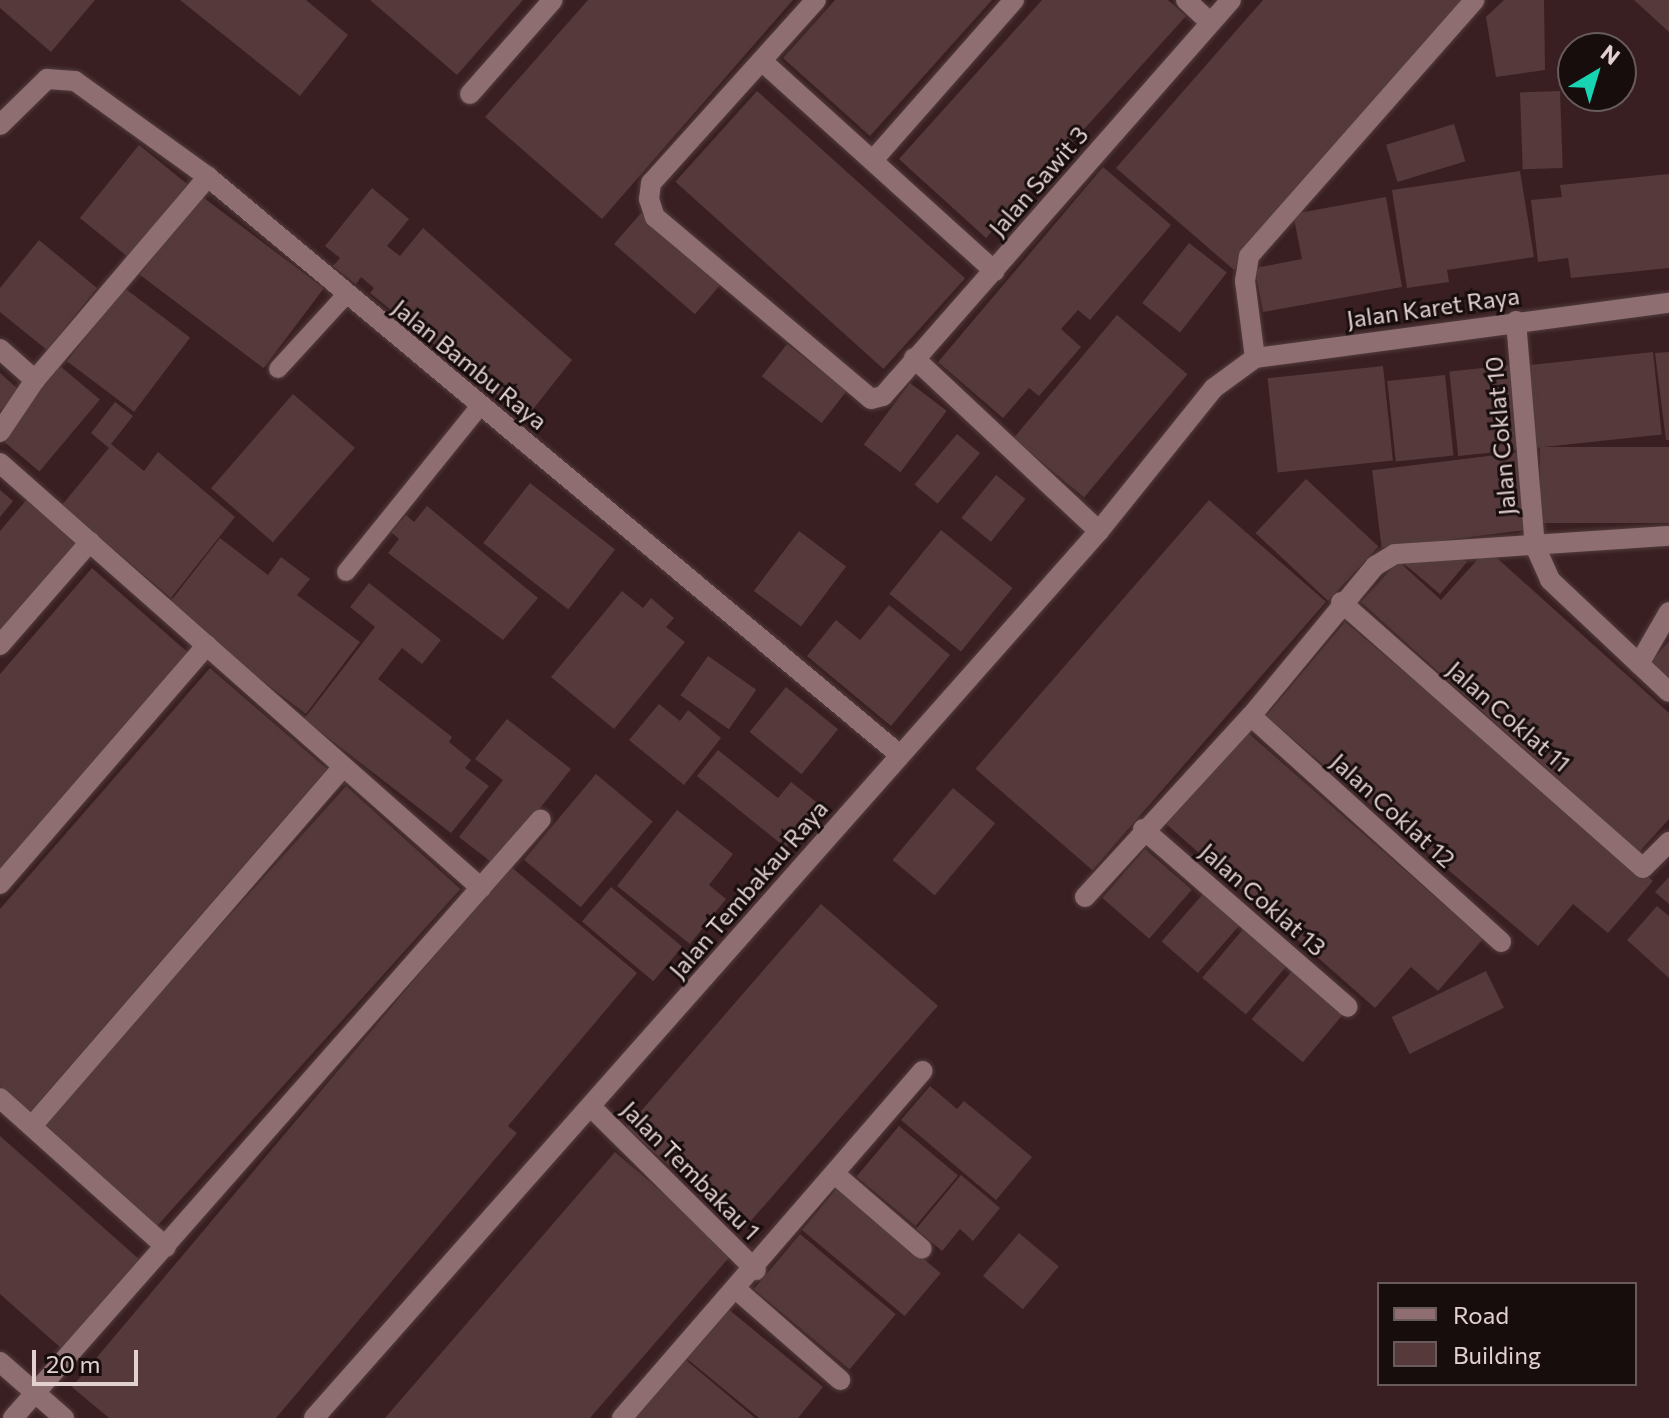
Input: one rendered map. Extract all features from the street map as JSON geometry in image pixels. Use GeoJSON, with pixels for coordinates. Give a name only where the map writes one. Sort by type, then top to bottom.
{"type":"FeatureCollection","features":[{"type":"Feature","properties":{"kind":"street"},"geometry":{"type":"LineString","coordinates":[[470,94],[553,0]]}},
{"type":"Feature","properties":{"kind":"street"},"geometry":{"type":"LineString","coordinates":[[816,0],[763,62],[874,159],[994,271]]}},
{"type":"Feature","properties":{"kind":"street"},"geometry":{"type":"LineString","coordinates":[[874,159],[1014,0]]}},
{"type":"Feature","properties":{"kind":"street"},"geometry":{"type":"LineString","coordinates":[[1186,0],[1210,22]]}},
{"type":"Feature","properties":{"kind":"street","name":"Jalan Sawit 3"},"geometry":{"type":"LineString","coordinates":[[763,62],[651,183],[652,208],[857,392],[883,396],[1231,0]]}},
{"type":"Feature","properties":{"kind":"street"},"geometry":{"type":"LineString","coordinates":[[1255,358],[1245,281],[1249,256],[1475,0]]}},
{"type":"Feature","properties":{"kind":"street","name":"Jalan Bambu Raya"},"geometry":{"type":"LineString","coordinates":[[0,125],[47,79],[75,81],[208,177],[479,407],[687,572],[900,755]]}},
{"type":"Feature","properties":{"kind":"street"},"geometry":{"type":"LineString","coordinates":[[0,432],[35,380],[208,177]]}},
{"type":"Feature","properties":{"kind":"street","name":"Jalan Karet Raya"},"geometry":{"type":"LineString","coordinates":[[1214,388],[1255,358],[1669,303]]}},
{"type":"Feature","properties":{"kind":"street","name":"Jalan Coklat 10"},"geometry":{"type":"LineString","coordinates":[[1516,321],[1535,546]]}},
{"type":"Feature","properties":{"kind":"street"},"geometry":{"type":"LineString","coordinates":[[0,349],[35,380]]}},
{"type":"Feature","properties":{"kind":"street"},"geometry":{"type":"LineString","coordinates":[[914,358],[1099,531]]}},
{"type":"Feature","properties":{"kind":"street","name":"Jalan Tembakau Raya"},"geometry":{"type":"LineString","coordinates":[[314,1418],[1099,531],[1214,388]]}},
{"type":"Feature","properties":{"kind":"street"},"geometry":{"type":"LineString","coordinates":[[0,463],[481,888]]}},
{"type":"Feature","properties":{"kind":"street"},"geometry":{"type":"LineString","coordinates":[[1085,897],[1143,829],[1251,716],[1341,602],[1395,554],[1669,536]]}},
{"type":"Feature","properties":{"kind":"street"},"geometry":{"type":"LineString","coordinates":[[0,645],[90,542]]}},
{"type":"Feature","properties":{"kind":"street"},"geometry":{"type":"LineString","coordinates":[[1535,546],[1550,580],[1669,692]]}},
{"type":"Feature","properties":{"kind":"street","name":"Jalan Coklat 11"},"geometry":{"type":"LineString","coordinates":[[1341,602],[1643,868],[1669,842]]}},
{"type":"Feature","properties":{"kind":"street"},"geometry":{"type":"LineString","coordinates":[[1639,664],[1669,612]]}},
{"type":"Feature","properties":{"kind":"street"},"geometry":{"type":"LineString","coordinates":[[0,884],[207,645]]}},
{"type":"Feature","properties":{"kind":"street","name":"Jalan Coklat 12"},"geometry":{"type":"LineString","coordinates":[[1251,716],[1501,942]]}},
{"type":"Feature","properties":{"kind":"street"},"geometry":{"type":"LineString","coordinates":[[32,1126],[342,768]]}},
{"type":"Feature","properties":{"kind":"street"},"geometry":{"type":"LineString","coordinates":[[13,1418],[541,819]]}},
{"type":"Feature","properties":{"kind":"street","name":"Jalan Coklat 13"},"geometry":{"type":"LineString","coordinates":[[1143,829],[1348,1007]]}},
{"type":"Feature","properties":{"kind":"street"},"geometry":{"type":"LineString","coordinates":[[622,1418],[756,1270],[923,1071]]}},
{"type":"Feature","properties":{"kind":"street"},"geometry":{"type":"LineString","coordinates":[[0,1098],[166,1247]]}},
{"type":"Feature","properties":{"kind":"street","name":"Jalan Tembakau 1"},"geometry":{"type":"LineString","coordinates":[[591,1107],[756,1270]]}},
{"type":"Feature","properties":{"kind":"street"},"geometry":{"type":"LineString","coordinates":[[836,1175],[922,1249]]}},
{"type":"Feature","properties":{"kind":"street"},"geometry":{"type":"LineString","coordinates":[[737,1290],[840,1380]]}},
{"type":"Feature","properties":{"kind":"street"},"geometry":{"type":"LineString","coordinates":[[0,1362],[64,1418]]}},
{"type":"Feature","properties":{"kind":"lane"},"geometry":{"type":"LineString","coordinates":[[278,369],[345,296]]}},
{"type":"Feature","properties":{"kind":"lane"},"geometry":{"type":"LineString","coordinates":[[346,572],[479,407]]}},
{"type":"Feature","properties":{"kind":"building"},"geometry":{"type":"Polygon","coordinates":[[[0,0],[95,0],[51,52],[0,8],[0,0]]]}},
{"type":"Feature","properties":{"kind":"building"},"geometry":{"type":"Polygon","coordinates":[[[180,0],[306,0],[348,35],[300,96],[180,0]]]}},
{"type":"Feature","properties":{"kind":"building"},"geometry":{"type":"Polygon","coordinates":[[[370,0],[523,0],[457,75],[370,0]]]}},
{"type":"Feature","properties":{"kind":"building"},"geometry":{"type":"Polygon","coordinates":[[[588,0],[793,0],[602,219],[485,117],[588,0]]]}},
{"type":"Feature","properties":{"kind":"building"},"geometry":{"type":"Polygon","coordinates":[[[835,0],[992,0],[870,136],[783,58],[835,0]]]}},
{"type":"Feature","properties":{"kind":"building"},"geometry":{"type":"Polygon","coordinates":[[[1042,0],[1168,0],[1186,16],[986,238],[899,159],[1042,0]]]}},
{"type":"Feature","properties":{"kind":"building"},"geometry":{"type":"Polygon","coordinates":[[[1263,0],[1469,0],[1234,270],[1116,168],[1263,0]]]}},
{"type":"Feature","properties":{"kind":"building"},"geometry":{"type":"Polygon","coordinates":[[[1504,0],[1544,0],[1545,70],[1496,77],[1486,17],[1504,0]]]}},
{"type":"Feature","properties":{"kind":"building"},"geometry":{"type":"Polygon","coordinates":[[[1634,0],[1669,0],[1669,32],[1634,0]]]}},
{"type":"Feature","properties":{"kind":"building"},"geometry":{"type":"Polygon","coordinates":[[[757,91],[965,278],[883,369],[675,182],[757,91]]]}},
{"type":"Feature","properties":{"kind":"building"},"geometry":{"type":"Polygon","coordinates":[[[1557,91],[1563,168],[1523,169],[1520,92],[1557,91]]]}},
{"type":"Feature","properties":{"kind":"building"},"geometry":{"type":"Polygon","coordinates":[[[1454,124],[1465,161],[1398,182],[1386,145],[1454,124]]]}},
{"type":"Feature","properties":{"kind":"building"},"geometry":{"type":"Polygon","coordinates":[[[139,145],[187,184],[128,257],[80,218],[139,145]]]}},
{"type":"Feature","properties":{"kind":"building"},"geometry":{"type":"Polygon","coordinates":[[[1103,167],[1171,225],[1090,320],[1078,310],[1061,329],[1081,347],[1039,396],[1029,388],[1003,418],[938,362],[1103,167]]]}},
{"type":"Feature","properties":{"kind":"building"},"geometry":{"type":"Polygon","coordinates":[[[1520,171],[1534,257],[1447,270],[1449,282],[1407,288],[1392,190],[1520,171]]]}},
{"type":"Feature","properties":{"kind":"building"},"geometry":{"type":"Polygon","coordinates":[[[1669,174],[1669,268],[1571,278],[1568,258],[1538,262],[1531,200],[1562,197],[1560,185],[1669,174]]]}},
{"type":"Feature","properties":{"kind":"building"},"geometry":{"type":"Polygon","coordinates":[[[372,188],[409,219],[387,246],[400,256],[423,228],[572,360],[526,418],[370,293],[374,288],[361,277],[356,284],[333,266],[340,258],[325,246],[372,188]]]}},
{"type":"Feature","properties":{"kind":"building"},"geometry":{"type":"Polygon","coordinates":[[[200,195],[324,288],[264,368],[140,275],[200,195]]]}},
{"type":"Feature","properties":{"kind":"building"},"geometry":{"type":"Polygon","coordinates":[[[1386,197],[1402,287],[1263,312],[1255,268],[1302,259],[1293,214],[1386,197]]]}},
{"type":"Feature","properties":{"kind":"building"},"geometry":{"type":"Polygon","coordinates":[[[641,213],[722,283],[695,314],[614,244],[641,213]]]}},
{"type":"Feature","properties":{"kind":"building"},"geometry":{"type":"Polygon","coordinates":[[[39,240],[97,288],[47,350],[0,312],[0,288],[39,240]]]}},
{"type":"Feature","properties":{"kind":"building"},"geometry":{"type":"Polygon","coordinates":[[[1189,243],[1227,273],[1180,332],[1142,303],[1189,243]]]}},
{"type":"Feature","properties":{"kind":"building"},"geometry":{"type":"Polygon","coordinates":[[[123,287],[190,338],[134,412],[67,361],[123,287]]]}},
{"type":"Feature","properties":{"kind":"building"},"geometry":{"type":"Polygon","coordinates":[[[1117,315],[1187,374],[1084,497],[1014,438],[1117,315]]]}},
{"type":"Feature","properties":{"kind":"building"},"geometry":{"type":"Polygon","coordinates":[[[787,344],[847,391],[822,423],[762,376],[787,344]]]}},
{"type":"Feature","properties":{"kind":"building"},"geometry":{"type":"Polygon","coordinates":[[[1653,352],[1662,435],[1534,448],[1526,365],[1653,352]]]}},
{"type":"Feature","properties":{"kind":"building"},"geometry":{"type":"Polygon","coordinates":[[[1669,352],[1669,440],[1666,440],[1655,353],[1669,352]]]}},
{"type":"Feature","properties":{"kind":"building"},"geometry":{"type":"Polygon","coordinates":[[[1512,365],[1521,450],[1458,456],[1449,372],[1512,365]]]}},
{"type":"Feature","properties":{"kind":"building"},"geometry":{"type":"Polygon","coordinates":[[[60,366],[100,399],[39,471],[0,438],[60,366]]]}},
{"type":"Feature","properties":{"kind":"building"},"geometry":{"type":"Polygon","coordinates":[[[1383,366],[1393,460],[1278,473],[1268,378],[1383,366]]]}},
{"type":"Feature","properties":{"kind":"building"},"geometry":{"type":"Polygon","coordinates":[[[0,373],[19,390],[0,411],[0,373]]]}},
{"type":"Feature","properties":{"kind":"building"},"geometry":{"type":"Polygon","coordinates":[[[1445,375],[1453,456],[1396,462],[1387,381],[1445,375]]]}},
{"type":"Feature","properties":{"kind":"building"},"geometry":{"type":"Polygon","coordinates":[[[910,383],[947,411],[900,472],[864,444],[910,383]]]}},
{"type":"Feature","properties":{"kind":"building"},"geometry":{"type":"Polygon","coordinates":[[[293,394],[355,448],[273,542],[211,488],[293,394]]]}},
{"type":"Feature","properties":{"kind":"building"},"geometry":{"type":"Polygon","coordinates":[[[115,402],[133,416],[111,444],[144,471],[158,452],[235,517],[171,598],[62,505],[109,448],[91,433],[115,402]]]}},
{"type":"Feature","properties":{"kind":"building"},"geometry":{"type":"Polygon","coordinates":[[[957,434],[980,453],[938,504],[915,485],[957,434]]]}},
{"type":"Feature","properties":{"kind":"building"},"geometry":{"type":"Polygon","coordinates":[[[1540,447],[1669,447],[1669,523],[1540,523],[1540,447]]]}},
{"type":"Feature","properties":{"kind":"building"},"geometry":{"type":"Polygon","coordinates":[[[1521,452],[1531,529],[1382,548],[1372,470],[1521,452]]]}},
{"type":"Feature","properties":{"kind":"building"},"geometry":{"type":"Polygon","coordinates":[[[996,475],[1026,499],[991,542],[961,518],[996,475]]]}},
{"type":"Feature","properties":{"kind":"building"},"geometry":{"type":"Polygon","coordinates":[[[1306,479],[1378,547],[1328,601],[1256,533],[1306,479]]]}},
{"type":"Feature","properties":{"kind":"building"},"geometry":{"type":"Polygon","coordinates":[[[530,483],[615,549],[568,609],[483,543],[530,483]]]}},
{"type":"Feature","properties":{"kind":"building"},"geometry":{"type":"Polygon","coordinates":[[[0,490],[13,501],[0,517],[0,490]]]}},
{"type":"Feature","properties":{"kind":"building"},"geometry":{"type":"Polygon","coordinates":[[[28,498],[80,542],[0,638],[0,531],[28,498]]]}},
{"type":"Feature","properties":{"kind":"building"},"geometry":{"type":"Polygon","coordinates":[[[1209,500],[1326,602],[1092,870],[975,769],[1209,500]]]}},
{"type":"Feature","properties":{"kind":"building"},"geometry":{"type":"Polygon","coordinates":[[[427,506],[538,598],[503,640],[388,553],[399,539],[391,532],[406,515],[414,522],[427,506]]]}},
{"type":"Feature","properties":{"kind":"building"},"geometry":{"type":"Polygon","coordinates":[[[941,530],[1012,588],[961,652],[889,594],[941,530]]]}},
{"type":"Feature","properties":{"kind":"building"},"geometry":{"type":"Polygon","coordinates":[[[799,531],[846,567],[801,626],[754,591],[799,531]]]}},
{"type":"Feature","properties":{"kind":"building"},"geometry":{"type":"Polygon","coordinates":[[[220,538],[268,575],[281,557],[310,579],[297,595],[360,642],[306,714],[166,607],[220,538]]]}},
{"type":"Feature","properties":{"kind":"building"},"geometry":{"type":"Polygon","coordinates":[[[1487,549],[1669,713],[1669,819],[1639,852],[1361,602],[1398,561],[1441,600],[1487,549]]]}},
{"type":"Feature","properties":{"kind":"building"},"geometry":{"type":"Polygon","coordinates":[[[1454,552],[1467,562],[1440,594],[1402,562],[1454,552]]]}},
{"type":"Feature","properties":{"kind":"building"},"geometry":{"type":"Polygon","coordinates":[[[92,568],[193,657],[0,878],[0,674],[92,568]]]}},
{"type":"Feature","properties":{"kind":"building"},"geometry":{"type":"Polygon","coordinates":[[[369,583],[441,640],[422,664],[402,648],[378,679],[452,737],[449,742],[471,760],[465,768],[489,786],[451,833],[304,719],[375,627],[350,607],[369,583]]]}},
{"type":"Feature","properties":{"kind":"building"},"geometry":{"type":"Polygon","coordinates":[[[622,591],[643,608],[651,598],[674,618],[666,627],[685,642],[614,729],[551,677],[622,591]]]}},
{"type":"Feature","properties":{"kind":"building"},"geometry":{"type":"Polygon","coordinates":[[[889,605],[950,655],[891,726],[807,656],[836,620],[860,640],[889,605]]]}},
{"type":"Feature","properties":{"kind":"building"},"geometry":{"type":"Polygon","coordinates":[[[1345,622],[1653,881],[1608,933],[1573,904],[1538,946],[1266,716],[1345,622]]]}},
{"type":"Feature","properties":{"kind":"building"},"geometry":{"type":"Polygon","coordinates":[[[1669,641],[1669,679],[1650,663],[1669,641]]]}},
{"type":"Feature","properties":{"kind":"building"},"geometry":{"type":"Polygon","coordinates":[[[708,656],[756,690],[729,729],[680,695],[708,656]]]}},
{"type":"Feature","properties":{"kind":"building"},"geometry":{"type":"Polygon","coordinates":[[[210,668],[327,769],[30,1112],[0,1086],[0,909],[210,668]]]}},
{"type":"Feature","properties":{"kind":"building"},"geometry":{"type":"Polygon","coordinates":[[[786,687],[838,729],[802,774],[749,732],[786,687]]]}},
{"type":"Feature","properties":{"kind":"building"},"geometry":{"type":"Polygon","coordinates":[[[659,704],[680,721],[688,710],[721,738],[684,785],[629,740],[659,704]]]}},
{"type":"Feature","properties":{"kind":"building"},"geometry":{"type":"Polygon","coordinates":[[[507,719],[571,769],[495,865],[459,837],[503,780],[475,759],[507,719]]]}},
{"type":"Feature","properties":{"kind":"building"},"geometry":{"type":"Polygon","coordinates":[[[1246,731],[1483,939],[1438,991],[1411,967],[1375,1008],[1165,823],[1246,731]]]}},
{"type":"Feature","properties":{"kind":"building"},"geometry":{"type":"Polygon","coordinates":[[[718,750],[778,798],[791,782],[820,805],[786,848],[697,776],[718,750]]]}},
{"type":"Feature","properties":{"kind":"building"},"geometry":{"type":"Polygon","coordinates":[[[596,774],[653,822],[581,907],[524,860],[596,774]]]}},
{"type":"Feature","properties":{"kind":"building"},"geometry":{"type":"Polygon","coordinates":[[[346,786],[460,889],[157,1226],[43,1123],[346,786]]]}},
{"type":"Feature","properties":{"kind":"building"},"geometry":{"type":"Polygon","coordinates":[[[953,788],[995,823],[935,895],[893,860],[953,788]]]}},
{"type":"Feature","properties":{"kind":"building"},"geometry":{"type":"Polygon","coordinates":[[[677,810],[733,854],[709,885],[726,899],[690,944],[617,886],[677,810]]]}},
{"type":"Feature","properties":{"kind":"building"},"geometry":{"type":"Polygon","coordinates":[[[1145,849],[1192,890],[1149,939],[1102,898],[1145,849]]]}},
{"type":"Feature","properties":{"kind":"building"},"geometry":{"type":"Polygon","coordinates":[[[510,866],[637,973],[508,1126],[517,1133],[276,1418],[109,1418],[72,1387],[510,866]]]}},
{"type":"Feature","properties":{"kind":"building"},"geometry":{"type":"Polygon","coordinates":[[[1669,877],[1669,904],[1655,892],[1669,877]]]}},
{"type":"Feature","properties":{"kind":"building"},"geometry":{"type":"Polygon","coordinates":[[[611,887],[682,947],[653,981],[582,921],[611,887]]]}},
{"type":"Feature","properties":{"kind":"building"},"geometry":{"type":"Polygon","coordinates":[[[1203,894],[1239,925],[1198,973],[1162,942],[1203,894]]]}},
{"type":"Feature","properties":{"kind":"building"},"geometry":{"type":"Polygon","coordinates":[[[821,904],[938,1006],[743,1230],[626,1128],[821,904]]]}},
{"type":"Feature","properties":{"kind":"building"},"geometry":{"type":"Polygon","coordinates":[[[1657,906],[1669,916],[1669,978],[1627,940],[1657,906]]]}},
{"type":"Feature","properties":{"kind":"building"},"geometry":{"type":"Polygon","coordinates":[[[1244,928],[1288,965],[1246,1014],[1202,978],[1244,928]]]}},
{"type":"Feature","properties":{"kind":"building"},"geometry":{"type":"Polygon","coordinates":[[[1292,971],[1343,1014],[1303,1062],[1252,1019],[1292,971]]]}},
{"type":"Feature","properties":{"kind":"building"},"geometry":{"type":"Polygon","coordinates":[[[1486,971],[1504,1008],[1410,1054],[1392,1017],[1486,971]]]}},
{"type":"Feature","properties":{"kind":"building"},"geometry":{"type":"Polygon","coordinates":[[[930,1086],[957,1109],[964,1101],[1032,1157],[996,1200],[901,1120],[930,1086]]]}},
{"type":"Feature","properties":{"kind":"building"},"geometry":{"type":"Polygon","coordinates":[[[899,1126],[958,1175],[916,1226],[857,1177],[899,1126]]]}},
{"type":"Feature","properties":{"kind":"building"},"geometry":{"type":"Polygon","coordinates":[[[0,1136],[140,1260],[61,1348],[0,1294],[0,1136]]]}},
{"type":"Feature","properties":{"kind":"building"},"geometry":{"type":"Polygon","coordinates":[[[615,1152],[733,1253],[590,1418],[385,1418],[615,1152]]]}},
{"type":"Feature","properties":{"kind":"building"},"geometry":{"type":"Polygon","coordinates":[[[961,1175],[1000,1208],[973,1241],[960,1229],[942,1251],[916,1229],[961,1175]]]}},
{"type":"Feature","properties":{"kind":"building"},"geometry":{"type":"Polygon","coordinates":[[[838,1187],[941,1273],[905,1316],[802,1230],[838,1187]]]}},
{"type":"Feature","properties":{"kind":"building"},"geometry":{"type":"Polygon","coordinates":[[[1019,1233],[1059,1266],[1023,1309],[983,1276],[1019,1233]]]}},
{"type":"Feature","properties":{"kind":"building"},"geometry":{"type":"Polygon","coordinates":[[[800,1234],[896,1314],[849,1370],[754,1289],[800,1234]]]}},
{"type":"Feature","properties":{"kind":"building"},"geometry":{"type":"Polygon","coordinates":[[[727,1308],[823,1387],[798,1418],[759,1418],[686,1358],[727,1308]]]}},
{"type":"Feature","properties":{"kind":"building"},"geometry":{"type":"Polygon","coordinates":[[[681,1356],[755,1418],[629,1418],[681,1356]]]}}]}
